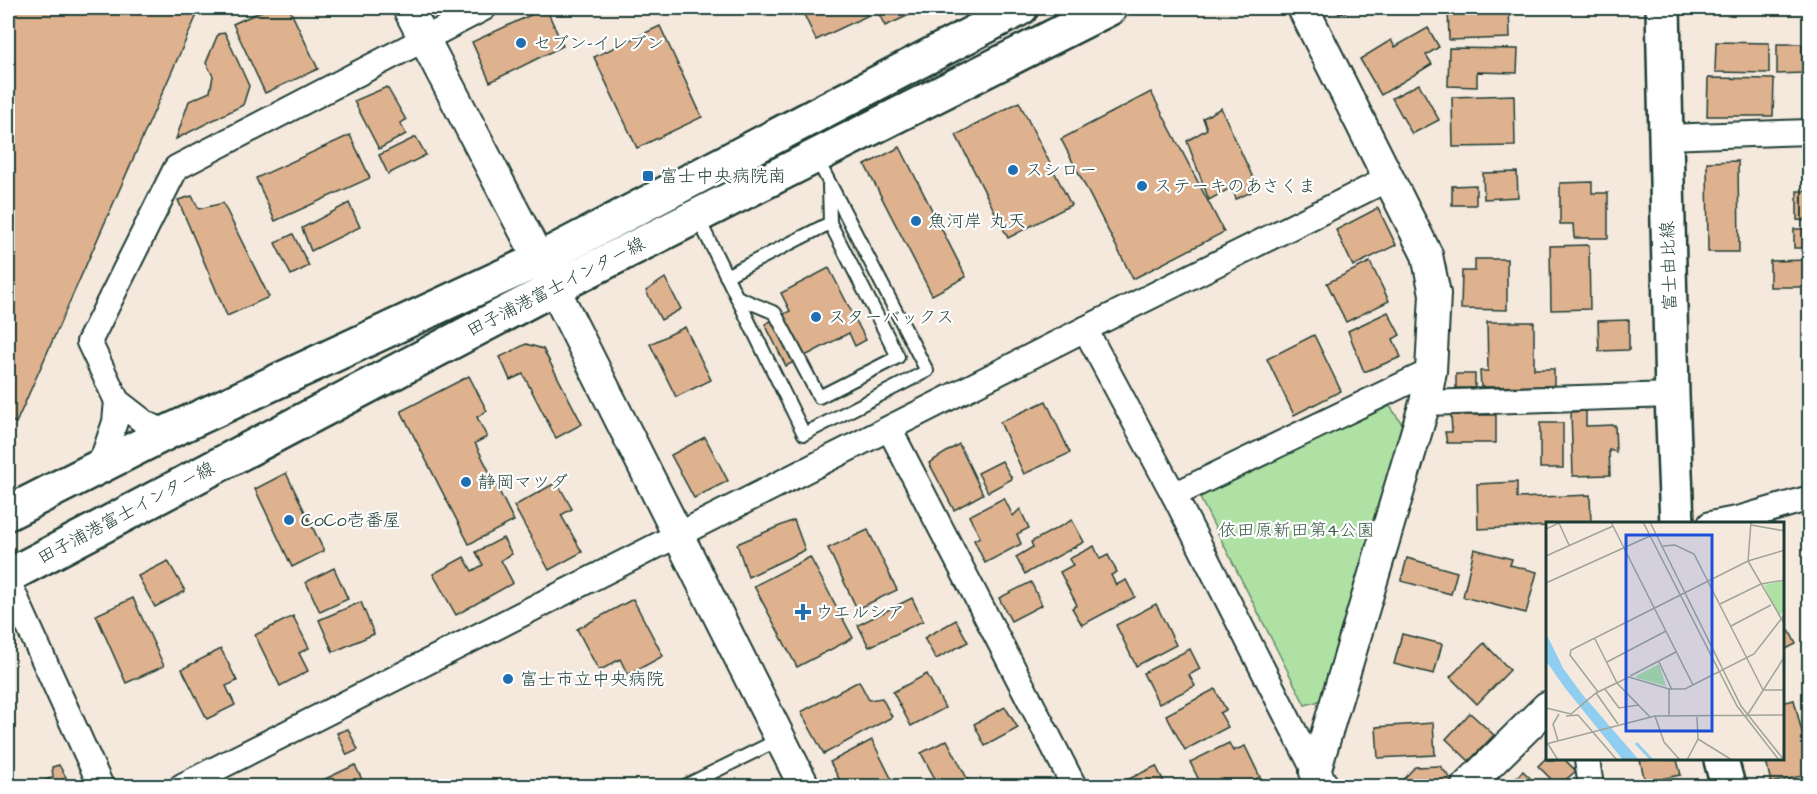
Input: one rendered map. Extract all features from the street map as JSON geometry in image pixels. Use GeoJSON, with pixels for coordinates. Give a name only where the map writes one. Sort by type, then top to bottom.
{"type":"FeatureCollection","features":[{"type":"Feature","properties":{"kind":"main road","name":"田子浦港富士インター線"},"geometry":{"type":"LineString","coordinates":[[8,576],[1021,8]]}},
{"type":"Feature","properties":{"kind":"main road","name":"田子浦港富士インター線"},"geometry":{"type":"LineString","coordinates":[[8,513],[168,432],[546,274],[822,169],[1110,8]]}},
{"type":"Feature","properties":{"kind":"main road","name":"富士由比線"},"geometry":{"type":"LineString","coordinates":[[1663,8],[1677,522]]}},
{"type":"Feature","properties":{"kind":"main road"},"geometry":{"type":"LineString","coordinates":[[1722,761],[1728,786]]}},
{"type":"Feature","properties":{"kind":"street"},"geometry":{"type":"LineString","coordinates":[[408,8],[546,274],[804,786]]}},
{"type":"Feature","properties":{"kind":"street"},"geometry":{"type":"LineString","coordinates":[[168,432],[148,425],[117,401],[89,342],[176,168],[484,8]]}},
{"type":"Feature","properties":{"kind":"street"},"geometry":{"type":"LineString","coordinates":[[1303,8],[1427,255],[1435,294],[1431,371],[1425,403],[1319,779]]}},
{"type":"Feature","properties":{"kind":"street"},"geometry":{"type":"LineString","coordinates":[[1665,137],[1809,132]]}},
{"type":"Feature","properties":{"kind":"street"},"geometry":{"type":"LineString","coordinates":[[182,786],[890,430],[1085,329],[1390,178]]}},
{"type":"Feature","properties":{"kind":"street"},"geometry":{"type":"LineString","coordinates":[[1085,329],[1174,495],[1319,779]]}},
{"type":"Feature","properties":{"kind":"street"},"geometry":{"type":"LineString","coordinates":[[1174,495],[1431,371]]}},
{"type":"Feature","properties":{"kind":"street"},"geometry":{"type":"LineString","coordinates":[[1425,403],[1672,395]]}},
{"type":"Feature","properties":{"kind":"street"},"geometry":{"type":"LineString","coordinates":[[100,466],[115,422],[117,401]]}},
{"type":"Feature","properties":{"kind":"street"},"geometry":{"type":"LineString","coordinates":[[890,430],[1074,786]]}},
{"type":"Feature","properties":{"kind":"street"},"geometry":{"type":"LineString","coordinates":[[1720,522],[1809,498]]}},
{"type":"Feature","properties":{"kind":"street"},"geometry":{"type":"LineString","coordinates":[[8,581],[101,786]]}},
{"type":"Feature","properties":{"kind":"street"},"geometry":{"type":"LineString","coordinates":[[1467,786],[1546,708]]}},
{"type":"Feature","properties":{"kind":"street"},"geometry":{"type":"LineString","coordinates":[[1587,761],[1591,786]]}},
{"type":"Feature","properties":{"kind":"lane"},"geometry":{"type":"LineString","coordinates":[[737,297],[775,314],[819,397],[898,357],[830,223],[822,169]]}},
{"type":"Feature","properties":{"kind":"lane"},"geometry":{"type":"LineString","coordinates":[[697,216],[804,434],[927,371],[822,169]]}},
{"type":"Feature","properties":{"kind":"lane"},"geometry":{"type":"LineString","coordinates":[[726,276],[830,223]]}},
{"type":"Feature","properties":{"kind":"lane"},"geometry":{"type":"LineString","coordinates":[[686,786],[708,781],[780,739]]}},
{"type":"Feature","properties":{"kind":"green space","name":"依田原新田第4公園"},"geometry":{"type":"Polygon","coordinates":[[[1390,406],[1402,424],[1327,699],[1305,705],[1198,494],[1390,406]]]}},
{"type":"Feature","properties":{"kind":"building"},"geometry":{"type":"Polygon","coordinates":[[[8,8],[200,8],[16,423],[8,419],[8,8]]]}},
{"type":"Feature","properties":{"kind":"building"},"geometry":{"type":"Polygon","coordinates":[[[269,8],[289,8],[318,69],[265,93],[233,24],[269,8]]]}},
{"type":"Feature","properties":{"kind":"building"},"geometry":{"type":"Polygon","coordinates":[[[546,8],[563,46],[490,82],[472,42],[546,8]]]}},
{"type":"Feature","properties":{"kind":"building"},"geometry":{"type":"Polygon","coordinates":[[[801,8],[863,8],[867,16],[816,40],[801,8]]]}},
{"type":"Feature","properties":{"kind":"building"},"geometry":{"type":"Polygon","coordinates":[[[876,8],[925,8],[885,26],[876,8]]]}},
{"type":"Feature","properties":{"kind":"building"},"geometry":{"type":"Polygon","coordinates":[[[1336,8],[1357,8],[1339,14],[1336,8]]]}},
{"type":"Feature","properties":{"kind":"building"},"geometry":{"type":"Polygon","coordinates":[[[1448,8],[1509,8],[1510,38],[1449,40],[1448,8]]]}},
{"type":"Feature","properties":{"kind":"building"},"geometry":{"type":"Polygon","coordinates":[[[660,26],[702,117],[637,148],[594,57],[660,26]]]}},
{"type":"Feature","properties":{"kind":"building"},"geometry":{"type":"Polygon","coordinates":[[[1428,28],[1439,47],[1426,55],[1432,64],[1381,95],[1360,59],[1391,40],[1395,47],[1428,28]]]}},
{"type":"Feature","properties":{"kind":"building"},"geometry":{"type":"Polygon","coordinates":[[[225,33],[249,86],[243,105],[176,139],[189,101],[210,92],[213,76],[206,63],[218,34],[225,33]]]}},
{"type":"Feature","properties":{"kind":"building"},"geometry":{"type":"Polygon","coordinates":[[[1716,42],[1769,43],[1769,73],[1715,72],[1716,42]]]}},
{"type":"Feature","properties":{"kind":"building"},"geometry":{"type":"Polygon","coordinates":[[[1777,44],[1802,44],[1802,73],[1777,74],[1777,44]]]}},
{"type":"Feature","properties":{"kind":"building"},"geometry":{"type":"Polygon","coordinates":[[[1449,48],[1518,49],[1517,73],[1477,72],[1477,87],[1448,86],[1449,48]]]}},
{"type":"Feature","properties":{"kind":"building"},"geometry":{"type":"Polygon","coordinates":[[[1708,78],[1774,79],[1773,116],[1707,116],[1708,78]]]}},
{"type":"Feature","properties":{"kind":"building"},"geometry":{"type":"Polygon","coordinates":[[[1419,84],[1439,120],[1412,134],[1392,98],[1419,84]]]}},
{"type":"Feature","properties":{"kind":"building"},"geometry":{"type":"Polygon","coordinates":[[[387,87],[406,120],[400,123],[406,134],[379,149],[354,101],[387,87]]]}},
{"type":"Feature","properties":{"kind":"building","name":"ステーキのあさくま"},"geometry":{"type":"Polygon","coordinates":[[[1151,92],[1224,232],[1133,279],[1061,139],[1151,92]]]}},
{"type":"Feature","properties":{"kind":"building"},"geometry":{"type":"Polygon","coordinates":[[[1514,95],[1515,146],[1453,147],[1452,97],[1514,95]]]}},
{"type":"Feature","properties":{"kind":"building","name":"スシロー"},"geometry":{"type":"Polygon","coordinates":[[[1019,102],[1071,205],[1008,238],[956,135],[1019,102]]]}},
{"type":"Feature","properties":{"kind":"building"},"geometry":{"type":"Polygon","coordinates":[[[1221,108],[1258,189],[1236,199],[1232,187],[1209,200],[1187,141],[1207,129],[1203,118],[1221,108]]]}},
{"type":"Feature","properties":{"kind":"building"},"geometry":{"type":"Polygon","coordinates":[[[350,135],[370,178],[275,221],[256,178],[350,135]]]}},
{"type":"Feature","properties":{"kind":"building"},"geometry":{"type":"Polygon","coordinates":[[[416,137],[426,155],[388,174],[379,155],[416,137]]]}},
{"type":"Feature","properties":{"kind":"building","name":"魚河岸 丸天"},"geometry":{"type":"Polygon","coordinates":[[[900,147],[966,277],[932,295],[865,165],[900,147]]]}},
{"type":"Feature","properties":{"kind":"building"},"geometry":{"type":"Polygon","coordinates":[[[1805,155],[1810,156],[1810,185],[1805,184],[1805,155]]]}},
{"type":"Feature","properties":{"kind":"building"},"geometry":{"type":"Polygon","coordinates":[[[1738,161],[1739,252],[1708,252],[1707,162],[1738,161]]]}},
{"type":"Feature","properties":{"kind":"building"},"geometry":{"type":"Polygon","coordinates":[[[1517,172],[1518,197],[1484,199],[1483,173],[1517,172]]]}},
{"type":"Feature","properties":{"kind":"building"},"geometry":{"type":"Polygon","coordinates":[[[1592,182],[1592,193],[1608,193],[1608,238],[1574,238],[1573,224],[1560,224],[1560,183],[1592,182]]]}},
{"type":"Feature","properties":{"kind":"building"},"geometry":{"type":"Polygon","coordinates":[[[1476,185],[1476,205],[1452,205],[1452,186],[1476,185]]]}},
{"type":"Feature","properties":{"kind":"building"},"geometry":{"type":"Polygon","coordinates":[[[1797,191],[1810,191],[1810,221],[1797,220],[1797,191]]]}},
{"type":"Feature","properties":{"kind":"building"},"geometry":{"type":"Polygon","coordinates":[[[192,196],[199,209],[223,203],[269,297],[227,316],[178,200],[192,196]]]}},
{"type":"Feature","properties":{"kind":"building"},"geometry":{"type":"Polygon","coordinates":[[[349,203],[360,227],[311,251],[302,228],[349,203]]]}},
{"type":"Feature","properties":{"kind":"building"},"geometry":{"type":"Polygon","coordinates":[[[1378,208],[1396,245],[1353,266],[1336,230],[1378,208]]]}},
{"type":"Feature","properties":{"kind":"building"},"geometry":{"type":"Polygon","coordinates":[[[1794,229],[1810,229],[1810,248],[1794,248],[1794,229]]]}},
{"type":"Feature","properties":{"kind":"building"},"geometry":{"type":"Polygon","coordinates":[[[293,234],[309,266],[291,275],[275,243],[293,234]]]}},
{"type":"Feature","properties":{"kind":"building"},"geometry":{"type":"Polygon","coordinates":[[[1589,245],[1590,309],[1551,310],[1550,246],[1589,245]]]}},
{"type":"Feature","properties":{"kind":"building"},"geometry":{"type":"Polygon","coordinates":[[[1475,259],[1507,259],[1507,310],[1461,309],[1462,271],[1475,271],[1475,259]]]}},
{"type":"Feature","properties":{"kind":"building"},"geometry":{"type":"Polygon","coordinates":[[[1810,260],[1810,287],[1770,287],[1770,261],[1810,260]]]}},
{"type":"Feature","properties":{"kind":"building"},"geometry":{"type":"Polygon","coordinates":[[[1370,262],[1389,301],[1346,322],[1327,283],[1370,262]]]}},
{"type":"Feature","properties":{"kind":"building","name":"スターバックス"},"geometry":{"type":"Polygon","coordinates":[[[829,268],[866,340],[855,346],[849,333],[786,366],[765,324],[790,311],[781,293],[829,268]]]}},
{"type":"Feature","properties":{"kind":"building"},"geometry":{"type":"Polygon","coordinates":[[[665,278],[681,309],[661,320],[646,291],[665,278]]]}},
{"type":"Feature","properties":{"kind":"building"},"geometry":{"type":"Polygon","coordinates":[[[1388,312],[1400,335],[1393,339],[1401,357],[1364,372],[1348,331],[1388,312]]]}},
{"type":"Feature","properties":{"kind":"building"},"geometry":{"type":"Polygon","coordinates":[[[1629,320],[1629,350],[1599,351],[1598,321],[1629,320]]]}},
{"type":"Feature","properties":{"kind":"building"},"geometry":{"type":"Polygon","coordinates":[[[1487,322],[1534,322],[1534,369],[1554,369],[1554,386],[1481,387],[1480,371],[1488,371],[1487,322]]]}},
{"type":"Feature","properties":{"kind":"building"},"geometry":{"type":"Polygon","coordinates":[[[685,327],[711,380],[676,397],[650,344],[685,327]]]}},
{"type":"Feature","properties":{"kind":"building"},"geometry":{"type":"Polygon","coordinates":[[[1314,335],[1341,391],[1294,415],[1267,359],[1314,335]]]}},
{"type":"Feature","properties":{"kind":"building"},"geometry":{"type":"Polygon","coordinates":[[[526,344],[543,349],[582,424],[556,438],[523,374],[510,380],[500,357],[526,344]]]}},
{"type":"Feature","properties":{"kind":"building"},"geometry":{"type":"Polygon","coordinates":[[[1456,374],[1475,374],[1475,388],[1456,388],[1456,374]]]}},
{"type":"Feature","properties":{"kind":"building","name":"静岡マツダ"},"geometry":{"type":"Polygon","coordinates":[[[469,376],[487,411],[477,417],[487,437],[475,443],[514,521],[469,544],[401,411],[469,376]]]}},
{"type":"Feature","properties":{"kind":"building"},"geometry":{"type":"Polygon","coordinates":[[[1046,401],[1070,453],[1024,474],[1000,422],[1046,401]]]}},
{"type":"Feature","properties":{"kind":"building"},"geometry":{"type":"Polygon","coordinates":[[[1586,411],[1586,426],[1615,425],[1616,452],[1609,450],[1610,475],[1573,476],[1571,412],[1586,411]]]}},
{"type":"Feature","properties":{"kind":"building"},"geometry":{"type":"Polygon","coordinates":[[[1451,415],[1496,415],[1496,443],[1447,443],[1445,432],[1452,432],[1451,415]]]}},
{"type":"Feature","properties":{"kind":"building"},"geometry":{"type":"Polygon","coordinates":[[[1540,423],[1563,423],[1563,468],[1540,468],[1540,423]]]}},
{"type":"Feature","properties":{"kind":"building"},"geometry":{"type":"Polygon","coordinates":[[[705,437],[728,481],[694,498],[671,455],[705,437]]]}},
{"type":"Feature","properties":{"kind":"building"},"geometry":{"type":"Polygon","coordinates":[[[959,444],[983,494],[954,510],[929,463],[959,444]]]}},
{"type":"Feature","properties":{"kind":"building"},"geometry":{"type":"Polygon","coordinates":[[[1002,461],[1012,479],[988,492],[978,473],[1002,461]]]}},
{"type":"Feature","properties":{"kind":"building","name":"CoCo壱番屋"},"geometry":{"type":"Polygon","coordinates":[[[286,473],[324,551],[292,567],[255,489],[286,473]]]}},
{"type":"Feature","properties":{"kind":"building"},"geometry":{"type":"Polygon","coordinates":[[[557,482],[572,509],[561,515],[582,552],[549,570],[514,506],[557,482]]]}},
{"type":"Feature","properties":{"kind":"building"},"geometry":{"type":"Polygon","coordinates":[[[1517,482],[1517,498],[1590,495],[1591,522],[1546,522],[1546,526],[1478,529],[1477,484],[1517,482]]]}},
{"type":"Feature","properties":{"kind":"building"},"geometry":{"type":"Polygon","coordinates":[[[1004,498],[1013,516],[1020,509],[1029,528],[1017,534],[1021,544],[985,563],[974,540],[980,537],[969,516],[1004,498]]]}},
{"type":"Feature","properties":{"kind":"building"},"geometry":{"type":"Polygon","coordinates":[[[794,520],[805,550],[748,577],[737,544],[794,520]]]}},
{"type":"Feature","properties":{"kind":"building"},"geometry":{"type":"Polygon","coordinates":[[[1072,520],[1084,542],[1025,574],[1016,557],[1033,547],[1031,542],[1072,520]]]}},
{"type":"Feature","properties":{"kind":"building"},"geometry":{"type":"Polygon","coordinates":[[[868,530],[897,590],[857,609],[828,548],[868,530]]]}},
{"type":"Feature","properties":{"kind":"building"},"geometry":{"type":"Polygon","coordinates":[[[503,538],[512,554],[501,560],[513,583],[456,615],[433,574],[464,557],[472,571],[483,565],[476,552],[503,538]]]}},
{"type":"Feature","properties":{"kind":"building"},"geometry":{"type":"Polygon","coordinates":[[[1094,546],[1100,559],[1108,555],[1117,572],[1111,575],[1116,585],[1126,580],[1135,597],[1082,625],[1072,608],[1077,605],[1060,572],[1073,565],[1069,559],[1094,546]]]}},
{"type":"Feature","properties":{"kind":"building"},"geometry":{"type":"Polygon","coordinates":[[[1474,549],[1512,559],[1510,565],[1537,572],[1526,613],[1463,597],[1474,549]]]}},
{"type":"Feature","properties":{"kind":"building","name":"ウエルシア"},"geometry":{"type":"Polygon","coordinates":[[[810,557],[853,638],[797,667],[754,586],[810,557]]]}},
{"type":"Feature","properties":{"kind":"building"},"geometry":{"type":"Polygon","coordinates":[[[1407,558],[1457,572],[1451,594],[1401,581],[1407,558]]]}},
{"type":"Feature","properties":{"kind":"building"},"geometry":{"type":"Polygon","coordinates":[[[168,561],[185,591],[155,607],[138,576],[168,561]]]}},
{"type":"Feature","properties":{"kind":"building"},"geometry":{"type":"Polygon","coordinates":[[[334,568],[348,599],[320,612],[306,582],[334,568]]]}},
{"type":"Feature","properties":{"kind":"building"},"geometry":{"type":"Polygon","coordinates":[[[1031,582],[1042,605],[1011,621],[999,598],[1031,582]]]}},
{"type":"Feature","properties":{"kind":"building"},"geometry":{"type":"Polygon","coordinates":[[[133,598],[164,666],[126,683],[96,615],[133,598]]]}},
{"type":"Feature","properties":{"kind":"building"},"geometry":{"type":"Polygon","coordinates":[[[912,598],[923,621],[869,647],[858,625],[912,598]]]}},
{"type":"Feature","properties":{"kind":"building"},"geometry":{"type":"Polygon","coordinates":[[[633,599],[663,656],[628,675],[620,659],[599,671],[577,629],[633,599]]]}},
{"type":"Feature","properties":{"kind":"building"},"geometry":{"type":"Polygon","coordinates":[[[361,602],[374,634],[333,652],[319,620],[361,602]]]}},
{"type":"Feature","properties":{"kind":"building"},"geometry":{"type":"Polygon","coordinates":[[[1156,604],[1176,645],[1136,666],[1116,625],[1156,604]]]}},
{"type":"Feature","properties":{"kind":"building"},"geometry":{"type":"Polygon","coordinates":[[[293,616],[309,648],[299,653],[308,671],[280,686],[255,635],[293,616]]]}},
{"type":"Feature","properties":{"kind":"building"},"geometry":{"type":"Polygon","coordinates":[[[956,620],[968,642],[936,659],[924,638],[956,620]]]}},
{"type":"Feature","properties":{"kind":"building"},"geometry":{"type":"Polygon","coordinates":[[[1789,630],[1796,644],[1784,650],[1784,633],[1789,630]]]}},
{"type":"Feature","properties":{"kind":"building"},"geometry":{"type":"Polygon","coordinates":[[[1402,634],[1442,644],[1434,674],[1394,664],[1402,634]]]}},
{"type":"Feature","properties":{"kind":"building"},"geometry":{"type":"Polygon","coordinates":[[[1484,643],[1510,670],[1477,704],[1450,677],[1484,643]]]}},
{"type":"Feature","properties":{"kind":"building"},"geometry":{"type":"Polygon","coordinates":[[[221,649],[237,681],[226,686],[235,705],[207,719],[182,669],[221,649]]]}},
{"type":"Feature","properties":{"kind":"building"},"geometry":{"type":"Polygon","coordinates":[[[1190,649],[1200,669],[1189,675],[1195,686],[1159,704],[1143,673],[1190,649]]]}},
{"type":"Feature","properties":{"kind":"building"},"geometry":{"type":"Polygon","coordinates":[[[927,674],[945,708],[911,726],[893,692],[927,674]]]}},
{"type":"Feature","properties":{"kind":"building"},"geometry":{"type":"Polygon","coordinates":[[[859,681],[869,700],[882,698],[892,717],[824,754],[801,712],[859,681]]]}},
{"type":"Feature","properties":{"kind":"building"},"geometry":{"type":"Polygon","coordinates":[[[1215,689],[1226,710],[1220,713],[1228,727],[1185,750],[1166,715],[1215,689]]]}},
{"type":"Feature","properties":{"kind":"building"},"geometry":{"type":"Polygon","coordinates":[[[1794,700],[1810,764],[1810,774],[1771,783],[1766,761],[1784,761],[1784,702],[1794,700]]]}},
{"type":"Feature","properties":{"kind":"building"},"geometry":{"type":"Polygon","coordinates":[[[1005,707],[1018,728],[985,746],[974,724],[1005,707]]]}},
{"type":"Feature","properties":{"kind":"building"},"geometry":{"type":"Polygon","coordinates":[[[1470,713],[1494,735],[1469,761],[1446,739],[1470,713]]]}},
{"type":"Feature","properties":{"kind":"building"},"geometry":{"type":"Polygon","coordinates":[[[1433,723],[1435,755],[1378,758],[1376,727],[1433,723]]]}},
{"type":"Feature","properties":{"kind":"building"},"geometry":{"type":"Polygon","coordinates":[[[348,729],[358,750],[347,755],[337,733],[348,729]]]}},
{"type":"Feature","properties":{"kind":"building"},"geometry":{"type":"Polygon","coordinates":[[[872,740],[895,786],[843,786],[830,762],[872,740]]]}},
{"type":"Feature","properties":{"kind":"building"},"geometry":{"type":"Polygon","coordinates":[[[947,740],[971,786],[939,786],[921,753],[947,740]]]}},
{"type":"Feature","properties":{"kind":"building"},"geometry":{"type":"Polygon","coordinates":[[[1229,743],[1233,751],[1245,746],[1260,777],[1242,786],[1202,786],[1190,762],[1229,743]]]}},
{"type":"Feature","properties":{"kind":"building"},"geometry":{"type":"Polygon","coordinates":[[[1546,758],[1546,761],[1566,761],[1576,771],[1558,786],[1538,766],[1546,758]]]}},
{"type":"Feature","properties":{"kind":"building"},"geometry":{"type":"Polygon","coordinates":[[[1640,761],[1677,761],[1681,775],[1645,782],[1640,761]]]}},
{"type":"Feature","properties":{"kind":"building"},"geometry":{"type":"Polygon","coordinates":[[[59,765],[71,786],[34,786],[53,777],[52,767],[59,765]]]}},
{"type":"Feature","properties":{"kind":"building"},"geometry":{"type":"Polygon","coordinates":[[[355,765],[365,786],[310,786],[355,765]]]}},
{"type":"Feature","properties":{"kind":"building"},"geometry":{"type":"Polygon","coordinates":[[[1156,766],[1166,786],[1119,786],[1118,784],[1156,766]]]}},
{"type":"Feature","properties":{"kind":"building"},"geometry":{"type":"Polygon","coordinates":[[[1440,766],[1452,780],[1446,786],[1397,786],[1415,767],[1440,766]]]}},
{"type":"Feature","properties":{"kind":"building"},"geometry":{"type":"Polygon","coordinates":[[[1523,771],[1538,786],[1508,786],[1523,771]]]}},
{"type":"Feature","properties":{"kind":"place","name":"セブン-イレブン"},"geometry":{"type":"Point","coordinates":[521,43]}},
{"type":"Feature","properties":{"kind":"place","name":"スシロー"},"geometry":{"type":"Point","coordinates":[1013,170]}},
{"type":"Feature","properties":{"kind":"place","name":"富士中央病院南"},"geometry":{"type":"Point","coordinates":[648,176]}},
{"type":"Feature","properties":{"kind":"place","name":"ステーキのあさくま"},"geometry":{"type":"Point","coordinates":[1142,186]}},
{"type":"Feature","properties":{"kind":"place","name":"魚河岸 丸天"},"geometry":{"type":"Point","coordinates":[916,221]}},
{"type":"Feature","properties":{"kind":"place","name":"スターバックス"},"geometry":{"type":"Point","coordinates":[816,317]}},
{"type":"Feature","properties":{"kind":"place","name":"静岡マツダ"},"geometry":{"type":"Point","coordinates":[466,482]}},
{"type":"Feature","properties":{"kind":"place","name":"CoCo壱番屋"},"geometry":{"type":"Point","coordinates":[289,520]}},
{"type":"Feature","properties":{"kind":"place","name":"ウエルシア"},"geometry":{"type":"Point","coordinates":[803,612]}},
{"type":"Feature","properties":{"kind":"place","name":"富士市立中央病院"},"geometry":{"type":"Point","coordinates":[508,679]}}]}
